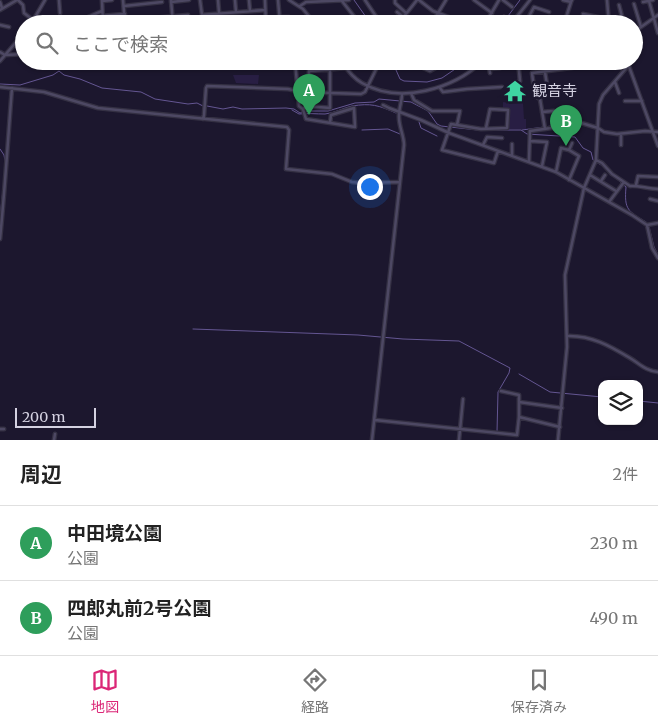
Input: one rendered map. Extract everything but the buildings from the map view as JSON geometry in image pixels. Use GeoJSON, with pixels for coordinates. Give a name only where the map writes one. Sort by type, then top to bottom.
{"type":"FeatureCollection","features":[{"type":"Feature","properties":{"kind":"street"},"geometry":{"type":"LineString","coordinates":[[0,2],[1,9],[18,0],[23,5],[24,13],[27,15]]}},
{"type":"Feature","properties":{"kind":"street"},"geometry":{"type":"LineString","coordinates":[[36,15],[45,0]]}},
{"type":"Feature","properties":{"kind":"street"},"geometry":{"type":"LineString","coordinates":[[59,0],[60,13]]}},
{"type":"Feature","properties":{"kind":"street"},"geometry":{"type":"LineString","coordinates":[[102,15],[102,1],[112,0]]}},
{"type":"Feature","properties":{"kind":"street"},"geometry":{"type":"LineString","coordinates":[[113,15],[124,14],[123,0]]}},
{"type":"Feature","properties":{"kind":"street"},"geometry":{"type":"LineString","coordinates":[[172,15],[171,1],[189,0]]}},
{"type":"Feature","properties":{"kind":"street"},"geometry":{"type":"LineString","coordinates":[[200,0],[202,15],[265,10]]}},
{"type":"Feature","properties":{"kind":"street"},"geometry":{"type":"LineString","coordinates":[[218,0],[219,14]]}},
{"type":"Feature","properties":{"kind":"street"},"geometry":{"type":"LineString","coordinates":[[235,0],[236,12]]}},
{"type":"Feature","properties":{"kind":"street"},"geometry":{"type":"LineString","coordinates":[[249,0],[250,11]]}},
{"type":"Feature","properties":{"kind":"street"},"geometry":{"type":"LineString","coordinates":[[265,0],[265,15]]}},
{"type":"Feature","properties":{"kind":"street"},"geometry":{"type":"LineString","coordinates":[[278,0],[279,15]]}},
{"type":"Feature","properties":{"kind":"street"},"geometry":{"type":"LineString","coordinates":[[289,0],[300,6],[308,15]]}},
{"type":"Feature","properties":{"kind":"street"},"geometry":{"type":"LineString","coordinates":[[300,6],[311,1],[349,0]]}},
{"type":"Feature","properties":{"kind":"street"},"geometry":{"type":"LineString","coordinates":[[395,0],[395,3],[406,14],[418,0],[433,11],[444,15]]}},
{"type":"Feature","properties":{"kind":"street"},"geometry":{"type":"LineString","coordinates":[[439,13],[446,0]]}},
{"type":"Feature","properties":{"kind":"street"},"geometry":{"type":"LineString","coordinates":[[474,0],[492,13],[501,0],[512,7]]}},
{"type":"Feature","properties":{"kind":"street"},"geometry":{"type":"LineString","coordinates":[[518,15],[530,0]]}},
{"type":"Feature","properties":{"kind":"street"},"geometry":{"type":"LineString","coordinates":[[562,0],[571,1],[566,15]]}},
{"type":"Feature","properties":{"kind":"street"},"geometry":{"type":"LineString","coordinates":[[607,0],[607,15]]}},
{"type":"Feature","properties":{"kind":"street"},"geometry":{"type":"LineString","coordinates":[[643,2],[653,0]]}},
{"type":"Feature","properties":{"kind":"street"},"geometry":{"type":"LineString","coordinates":[[342,1],[353,15]]}},
{"type":"Feature","properties":{"kind":"street"},"geometry":{"type":"LineString","coordinates":[[367,1],[376,15]]}},
{"type":"Feature","properties":{"kind":"street"},"geometry":{"type":"LineString","coordinates":[[649,1],[658,33]]}},
{"type":"Feature","properties":{"kind":"street"},"geometry":{"type":"LineString","coordinates":[[124,6],[162,2]]}},
{"type":"Feature","properties":{"kind":"street"},"geometry":{"type":"LineString","coordinates":[[634,4],[637,15]]}},
{"type":"Feature","properties":{"kind":"street"},"geometry":{"type":"LineString","coordinates":[[619,5],[622,15]]}},
{"type":"Feature","properties":{"kind":"street"},"geometry":{"type":"LineString","coordinates":[[530,15],[534,6],[549,12]]}},
{"type":"Feature","properties":{"kind":"street"},"geometry":{"type":"LineString","coordinates":[[93,15],[102,11]]}},
{"type":"Feature","properties":{"kind":"street"},"geometry":{"type":"LineString","coordinates":[[398,12],[401,15]]}},
{"type":"Feature","properties":{"kind":"street"},"geometry":{"type":"LineString","coordinates":[[583,14],[588,15]]}},
{"type":"Feature","properties":{"kind":"street"},"geometry":{"type":"LineString","coordinates":[[643,26],[658,16]]}},
{"type":"Feature","properties":{"kind":"street"},"geometry":{"type":"LineString","coordinates":[[0,25],[9,27]]}},
{"type":"Feature","properties":{"kind":"street"},"geometry":{"type":"LineString","coordinates":[[2,58],[15,43]]}},
{"type":"Feature","properties":{"kind":"street"},"geometry":{"type":"LineString","coordinates":[[0,52],[2,58]]}},
{"type":"Feature","properties":{"kind":"street"},"geometry":{"type":"LineString","coordinates":[[2,58],[15,56]]}},
{"type":"Feature","properties":{"kind":"street"},"geometry":{"type":"LineString","coordinates":[[296,70],[299,106],[304,109],[306,119],[330,124],[355,127],[354,108],[331,115],[330,124]]}},
{"type":"Feature","properties":{"kind":"street"},"geometry":{"type":"LineString","coordinates":[[304,109],[307,106],[330,108],[330,70],[309,72],[309,93]]}},
{"type":"Feature","properties":{"kind":"street"},"geometry":{"type":"LineString","coordinates":[[348,70],[357,80],[376,90],[402,94],[440,88],[468,70]]}},
{"type":"Feature","properties":{"kind":"street"},"geometry":{"type":"LineString","coordinates":[[203,118],[207,86],[288,89],[309,93],[361,94],[365,92],[376,70]]}},
{"type":"Feature","properties":{"kind":"street"},"geometry":{"type":"LineString","coordinates":[[516,82],[520,81],[519,70]]}},
{"type":"Feature","properties":{"kind":"street"},"geometry":{"type":"LineString","coordinates":[[545,128],[540,99],[535,96],[532,73],[558,70]]}},
{"type":"Feature","properties":{"kind":"street"},"geometry":{"type":"LineString","coordinates":[[558,440],[567,336],[566,275],[584,188],[596,161],[599,104],[603,95],[625,70]]}},
{"type":"Feature","properties":{"kind":"street"},"geometry":{"type":"LineString","coordinates":[[630,70],[658,146]]}},
{"type":"Feature","properties":{"kind":"street"},"geometry":{"type":"LineString","coordinates":[[545,72],[547,85]]}},
{"type":"Feature","properties":{"kind":"street"},"geometry":{"type":"LineString","coordinates":[[615,82],[619,94]]}},
{"type":"Feature","properties":{"kind":"street"},"geometry":{"type":"LineString","coordinates":[[0,87],[50,93],[98,108],[288,128],[286,169],[332,174],[352,182],[400,182]]}},
{"type":"Feature","properties":{"kind":"street"},"geometry":{"type":"LineString","coordinates":[[0,239],[2,193],[12,88]]}},
{"type":"Feature","properties":{"kind":"street"},"geometry":{"type":"LineString","coordinates":[[440,88],[443,92],[502,88]]}},
{"type":"Feature","properties":{"kind":"street"},"geometry":{"type":"LineString","coordinates":[[411,93],[414,100],[432,110],[460,111],[457,125]]}},
{"type":"Feature","properties":{"kind":"street"},"geometry":{"type":"LineString","coordinates":[[372,440],[404,136],[399,115],[402,105],[402,94]]}},
{"type":"Feature","properties":{"kind":"street"},"geometry":{"type":"LineString","coordinates":[[625,101],[642,101]]}},
{"type":"Feature","properties":{"kind":"street"},"geometry":{"type":"LineString","coordinates":[[383,105],[450,129],[483,146],[556,172],[647,225],[658,223]]}},
{"type":"Feature","properties":{"kind":"street"},"geometry":{"type":"LineString","coordinates":[[486,128],[490,109],[508,110],[506,128],[486,128],[451,124],[442,150],[494,163],[498,151]]}},
{"type":"Feature","properties":{"kind":"street"},"geometry":{"type":"LineString","coordinates":[[542,112],[554,110],[556,126]]}},
{"type":"Feature","properties":{"kind":"street"},"geometry":{"type":"LineString","coordinates":[[529,162],[530,132],[545,128],[578,122],[598,128],[604,132],[621,134],[644,131],[658,132]]}},
{"type":"Feature","properties":{"kind":"street"},"geometry":{"type":"LineString","coordinates":[[621,134],[621,145]]}},
{"type":"Feature","properties":{"kind":"street"},"geometry":{"type":"LineString","coordinates":[[483,146],[487,137],[502,138]]}},
{"type":"Feature","properties":{"kind":"street"},"geometry":{"type":"LineString","coordinates":[[530,141],[547,142],[542,166]]}},
{"type":"Feature","properties":{"kind":"street"},"geometry":{"type":"LineString","coordinates":[[569,150],[572,143]]}},
{"type":"Feature","properties":{"kind":"street"},"geometry":{"type":"LineString","coordinates":[[512,144],[512,155]]}},
{"type":"Feature","properties":{"kind":"street"},"geometry":{"type":"LineString","coordinates":[[556,172],[561,148],[580,156],[569,180]]}},
{"type":"Feature","properties":{"kind":"street"},"geometry":{"type":"LineString","coordinates":[[596,161],[602,163],[623,183],[630,186],[636,185],[642,188],[658,189]]}},
{"type":"Feature","properties":{"kind":"street"},"geometry":{"type":"LineString","coordinates":[[590,175],[616,191]]}},
{"type":"Feature","properties":{"kind":"street"},"geometry":{"type":"LineString","coordinates":[[602,181],[605,175]]}},
{"type":"Feature","properties":{"kind":"street"},"geometry":{"type":"LineString","coordinates":[[636,185],[638,176],[658,177]]}},
{"type":"Feature","properties":{"kind":"street"},"geometry":{"type":"LineString","coordinates":[[609,202],[623,183]]}},
{"type":"Feature","properties":{"kind":"street"},"geometry":{"type":"LineString","coordinates":[[650,200],[658,201]]}},
{"type":"Feature","properties":{"kind":"street"},"geometry":{"type":"LineString","coordinates":[[647,225],[652,248],[658,258]]}},
{"type":"Feature","properties":{"kind":"street"},"geometry":{"type":"LineString","coordinates":[[567,336],[585,337],[600,341],[647,370],[658,372]]}},
{"type":"Feature","properties":{"kind":"street"},"geometry":{"type":"LineString","coordinates":[[374,420],[517,435],[519,394],[501,391]]}},
{"type":"Feature","properties":{"kind":"street"},"geometry":{"type":"LineString","coordinates":[[459,440],[463,399]]}},
{"type":"Feature","properties":{"kind":"street"},"geometry":{"type":"LineString","coordinates":[[519,402],[562,408]]}},
{"type":"Feature","properties":{"kind":"street"},"geometry":{"type":"LineString","coordinates":[[519,417],[560,427]]}},
{"type":"Feature","properties":{"kind":"street"},"geometry":{"type":"LineString","coordinates":[[54,440],[55,434]]}},
{"type":"Feature","properties":{"kind":"shaded area"},"geometry":{"type":"Polygon","coordinates":[[[233,75],[259,75],[258,84],[236,83],[233,75]]]}},
{"type":"Feature","properties":{"kind":"shaded area"},"geometry":{"type":"Polygon","coordinates":[[[503,102],[509,104],[523,103],[526,129],[508,129],[509,109],[503,108],[503,102]]]}},
{"type":"Feature","properties":{"kind":"waterway"},"geometry":{"type":"LineString","coordinates":[[354,0],[365,15]]}},
{"type":"Feature","properties":{"kind":"waterway"},"geometry":{"type":"LineString","coordinates":[[509,15],[520,0]]}},
{"type":"Feature","properties":{"kind":"waterway"},"geometry":{"type":"LineString","coordinates":[[396,70],[400,79],[404,81],[427,82],[442,78],[454,70]]}},
{"type":"Feature","properties":{"kind":"waterway"},"geometry":{"type":"LineString","coordinates":[[0,84],[20,85],[53,75],[59,71],[64,75],[102,88],[141,92],[155,99],[188,104],[197,103],[203,106]]}},
{"type":"Feature","properties":{"kind":"waterway"},"geometry":{"type":"LineString","coordinates":[[207,106],[223,109],[233,107],[242,109],[286,108],[294,109],[300,113],[328,111],[355,103],[374,102],[379,99],[411,102],[428,111],[437,124],[441,126],[478,130],[521,130],[527,134],[575,137],[583,148],[591,152],[593,160],[606,168]]}},
{"type":"Feature","properties":{"kind":"waterway"},"geometry":{"type":"LineString","coordinates":[[292,110],[299,114],[325,114],[352,106],[370,105],[379,106],[396,113]]}},
{"type":"Feature","properties":{"kind":"waterway"},"geometry":{"type":"LineString","coordinates":[[419,122],[421,128],[437,136]]}},
{"type":"Feature","properties":{"kind":"waterway"},"geometry":{"type":"LineString","coordinates":[[522,130],[566,124]]}},
{"type":"Feature","properties":{"kind":"waterway"},"geometry":{"type":"LineString","coordinates":[[362,130],[388,129],[400,134]]}},
{"type":"Feature","properties":{"kind":"waterway"},"geometry":{"type":"LineString","coordinates":[[0,149],[5,161]]}},
{"type":"Feature","properties":{"kind":"waterway"},"geometry":{"type":"LineString","coordinates":[[0,218],[5,170]]}},
{"type":"Feature","properties":{"kind":"waterway"},"geometry":{"type":"LineString","coordinates":[[610,173],[626,187],[628,209],[646,222]]}},
{"type":"Feature","properties":{"kind":"waterway"},"geometry":{"type":"LineString","coordinates":[[649,227],[658,255]]}},
{"type":"Feature","properties":{"kind":"waterway"},"geometry":{"type":"LineString","coordinates":[[193,329],[459,341],[510,368],[498,392],[497,432]]}},
{"type":"Feature","properties":{"kind":"waterway"},"geometry":{"type":"LineString","coordinates":[[519,374],[550,392],[598,397]]}},
{"type":"Feature","properties":{"kind":"waterway"},"geometry":{"type":"LineString","coordinates":[[643,401],[658,403]]}},
{"type":"Feature","properties":{"kind":"place","name":"観音寺"},"geometry":{"type":"Point","coordinates":[515,91]}},
{"type":"Feature","properties":{"kind":"place","name":"中田境公園"},"geometry":{"type":"Point","coordinates":[309,115]}},
{"type":"Feature","properties":{"kind":"place","name":"四郎丸前2号公園"},"geometry":{"type":"Point","coordinates":[566,146]}}]}
